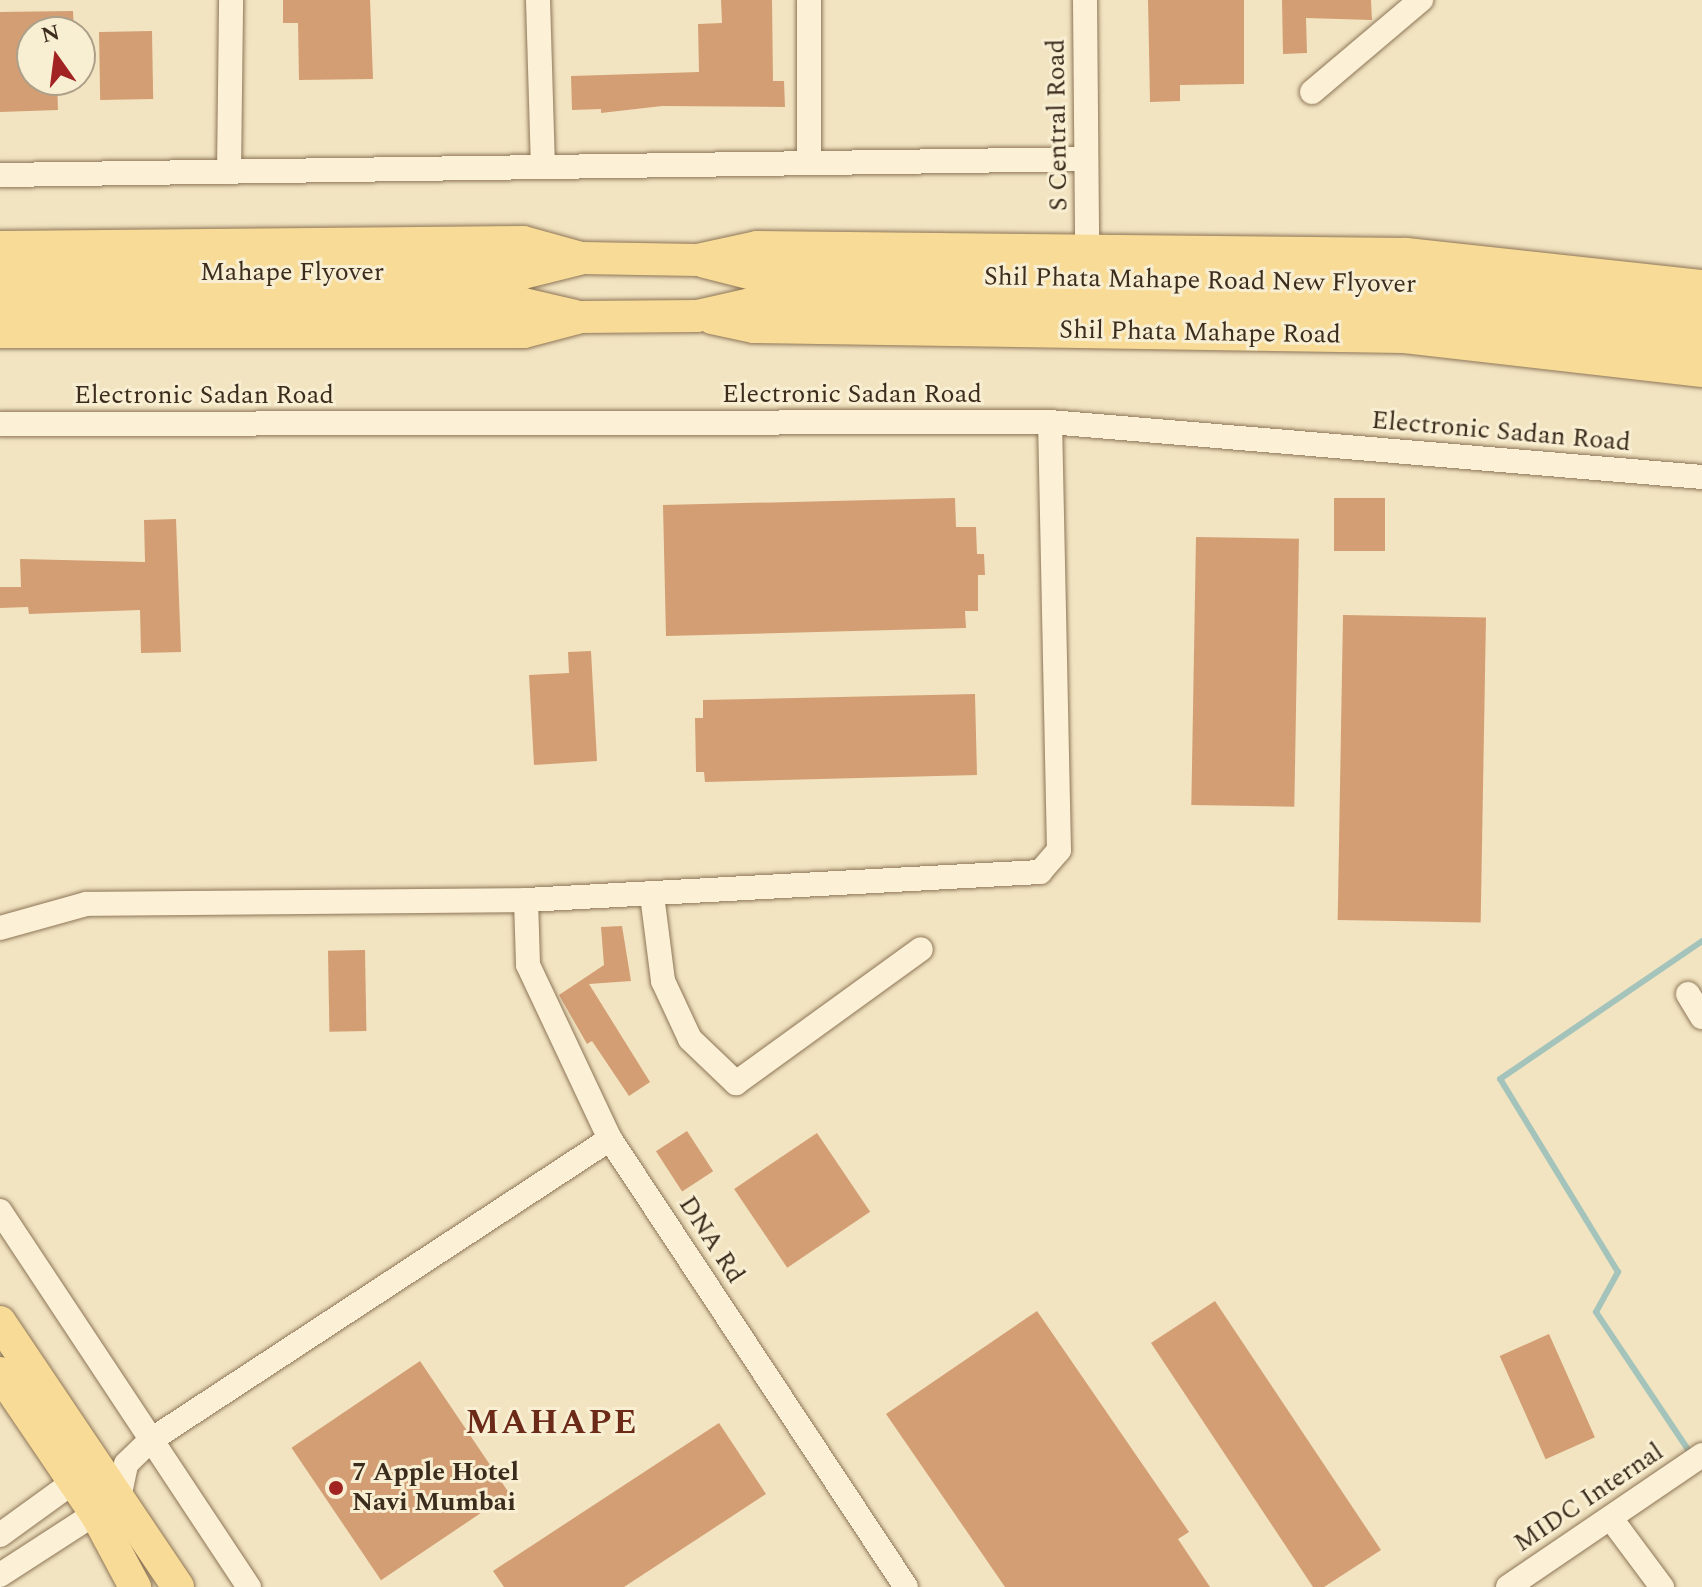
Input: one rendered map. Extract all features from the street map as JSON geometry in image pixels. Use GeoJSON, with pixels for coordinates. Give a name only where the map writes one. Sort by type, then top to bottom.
{"type":"FeatureCollection","features":[{"type":"Feature","properties":{"kind":"main road"},"geometry":{"type":"LineString","coordinates":[[0,247],[523,242],[581,258],[698,260],[757,247],[1406,254],[1702,286]]}},
{"type":"Feature","properties":{"kind":"main road","name":"Mahape Flyover"},"geometry":{"type":"LineString","coordinates":[[0,304],[524,289],[581,258]]}},
{"type":"Feature","properties":{"kind":"main road","name":"Shil Phata Mahape Road New Flyover"},"geometry":{"type":"LineString","coordinates":[[698,260],[755,289],[1403,310],[1702,341]]}},
{"type":"Feature","properties":{"kind":"main road","name":"Mahape Flyover"},"geometry":{"type":"LineString","coordinates":[[0,276],[524,289],[581,317]]}},
{"type":"Feature","properties":{"kind":"main road","name":"Shil Phata Mahape Road New Flyover"},"geometry":{"type":"LineString","coordinates":[[697,316],[755,289],[1405,282],[1702,313]]}},
{"type":"Feature","properties":{"kind":"main road"},"geometry":{"type":"LineString","coordinates":[[0,332],[524,332],[581,317],[697,316]]}},
{"type":"Feature","properties":{"kind":"main road","name":"Shil Phata Mahape Road"},"geometry":{"type":"LineString","coordinates":[[697,316],[754,327],[1403,337],[1702,371]]}},
{"type":"Feature","properties":{"kind":"main road"},"geometry":{"type":"LineString","coordinates":[[0,1322],[98,1471],[135,1587]]}},
{"type":"Feature","properties":{"kind":"main road"},"geometry":{"type":"LineString","coordinates":[[0,1373],[98,1471]]}},
{"type":"Feature","properties":{"kind":"main road"},"geometry":{"type":"LineString","coordinates":[[108,1506],[178,1587]]}},
{"type":"Feature","properties":{"kind":"street"},"geometry":{"type":"LineString","coordinates":[[229,172],[231,0]]}},
{"type":"Feature","properties":{"kind":"street"},"geometry":{"type":"LineString","coordinates":[[538,0],[543,167]]}},
{"type":"Feature","properties":{"kind":"street"},"geometry":{"type":"LineString","coordinates":[[809,0],[809,163]]}},
{"type":"Feature","properties":{"kind":"street","name":"S Central Road"},"geometry":{"type":"LineString","coordinates":[[1085,0],[1087,250]]}},
{"type":"Feature","properties":{"kind":"street"},"geometry":{"type":"LineString","coordinates":[[1312,92],[1418,1]]}},
{"type":"Feature","properties":{"kind":"street"},"geometry":{"type":"LineString","coordinates":[[0,175],[1086,159]]}},
{"type":"Feature","properties":{"kind":"street"},"geometry":{"type":"LineString","coordinates":[[0,928],[86,904],[526,900],[1019,876],[1040,872],[1059,850],[1050,422]]}},
{"type":"Feature","properties":{"kind":"street","name":"Electronic Sadan Road"},"geometry":{"type":"LineString","coordinates":[[0,424],[1050,422],[1702,477]]}},
{"type":"Feature","properties":{"kind":"street"},"geometry":{"type":"LineString","coordinates":[[652,895],[663,981],[690,1039],[736,1083],[921,949]]}},
{"type":"Feature","properties":{"kind":"street","name":"DNA Rd"},"geometry":{"type":"LineString","coordinates":[[526,900],[528,965],[610,1139],[906,1587]]}},
{"type":"Feature","properties":{"kind":"street"},"geometry":{"type":"LineString","coordinates":[[1688,994],[1702,1017]]}},
{"type":"Feature","properties":{"kind":"street"},"geometry":{"type":"LineString","coordinates":[[0,1535],[151,1440],[610,1139]]}},
{"type":"Feature","properties":{"kind":"street"},"geometry":{"type":"LineString","coordinates":[[0,1211],[249,1587]]}},
{"type":"Feature","properties":{"kind":"street","name":"MIDC Internal"},"geometry":{"type":"LineString","coordinates":[[1508,1587],[1612,1520],[1702,1455]]}},
{"type":"Feature","properties":{"kind":"street"},"geometry":{"type":"LineString","coordinates":[[0,1575],[108,1506],[98,1471]]}},
{"type":"Feature","properties":{"kind":"street"},"geometry":{"type":"LineString","coordinates":[[1612,1520],[1662,1587]]}},
{"type":"Feature","properties":{"kind":"building"},"geometry":{"type":"Polygon","coordinates":[[[283,0],[370,0],[373,79],[299,80],[298,23],[283,23],[283,0]]]}},
{"type":"Feature","properties":{"kind":"building"},"geometry":{"type":"Polygon","coordinates":[[[721,0],[772,0],[773,81],[784,81],[785,107],[662,106],[601,113],[601,109],[572,110],[571,76],[699,72],[698,24],[722,23],[721,0]]]}},
{"type":"Feature","properties":{"kind":"building"},"geometry":{"type":"Polygon","coordinates":[[[1148,0],[1244,0],[1244,84],[1180,85],[1180,101],[1150,102],[1148,0]]]}},
{"type":"Feature","properties":{"kind":"building"},"geometry":{"type":"Polygon","coordinates":[[[1282,0],[1371,0],[1372,20],[1306,18],[1307,53],[1283,54],[1282,0]]]}},
{"type":"Feature","properties":{"kind":"building"},"geometry":{"type":"Polygon","coordinates":[[[73,11],[73,16],[16,16],[16,96],[58,96],[58,110],[0,112],[0,12],[73,11]]]}},
{"type":"Feature","properties":{"kind":"building"},"geometry":{"type":"Polygon","coordinates":[[[152,31],[153,99],[100,100],[99,32],[152,31]]]}},
{"type":"Feature","properties":{"kind":"building"},"geometry":{"type":"Polygon","coordinates":[[[955,498],[956,527],[976,527],[977,554],[984,554],[985,575],[978,575],[978,611],[965,611],[966,628],[666,636],[663,505],[955,498]]]}},
{"type":"Feature","properties":{"kind":"building"},"geometry":{"type":"Polygon","coordinates":[[[1334,498],[1385,498],[1385,551],[1334,551],[1334,498]]]}},
{"type":"Feature","properties":{"kind":"building"},"geometry":{"type":"Polygon","coordinates":[[[176,519],[181,652],[141,653],[140,610],[29,614],[28,607],[0,608],[0,587],[21,587],[20,559],[145,562],[144,520],[176,519]]]}},
{"type":"Feature","properties":{"kind":"building"},"geometry":{"type":"Polygon","coordinates":[[[1196,537],[1299,539],[1294,807],[1191,805],[1196,537]]]}},
{"type":"Feature","properties":{"kind":"building"},"geometry":{"type":"Polygon","coordinates":[[[1343,615],[1486,617],[1481,922],[1338,920],[1343,615]]]}},
{"type":"Feature","properties":{"kind":"building"},"geometry":{"type":"Polygon","coordinates":[[[591,651],[597,761],[534,765],[529,675],[569,673],[568,652],[591,651]]]}},
{"type":"Feature","properties":{"kind":"building"},"geometry":{"type":"Polygon","coordinates":[[[975,694],[977,775],[705,782],[704,772],[696,772],[695,718],[703,718],[703,700],[975,694]]]}},
{"type":"Feature","properties":{"kind":"building"},"geometry":{"type":"Polygon","coordinates":[[[622,926],[631,981],[589,984],[650,1082],[629,1096],[592,1041],[587,1044],[559,995],[604,965],[601,927],[622,926]]]}},
{"type":"Feature","properties":{"kind":"building"},"geometry":{"type":"Polygon","coordinates":[[[365,950],[366,1031],[329,1032],[328,951],[365,950]]]}},
{"type":"Feature","properties":{"kind":"building"},"geometry":{"type":"Polygon","coordinates":[[[687,1131],[713,1171],[682,1191],[656,1151],[687,1131]]]}},
{"type":"Feature","properties":{"kind":"building"},"geometry":{"type":"Polygon","coordinates":[[[817,1133],[870,1212],[787,1268],[734,1189],[817,1133]]]}},
{"type":"Feature","properties":{"kind":"building"},"geometry":{"type":"Polygon","coordinates":[[[1215,1301],[1381,1550],[1324,1587],[1313,1587],[1151,1343],[1215,1301]]]}},
{"type":"Feature","properties":{"kind":"building"},"geometry":{"type":"Polygon","coordinates":[[[1037,1311],[1189,1532],[1178,1539],[1210,1587],[1005,1587],[886,1414],[1037,1311]]]}},
{"type":"Feature","properties":{"kind":"building"},"geometry":{"type":"Polygon","coordinates":[[[1549,1334],[1595,1437],[1546,1459],[1500,1356],[1549,1334]]]}},
{"type":"Feature","properties":{"kind":"building"},"geometry":{"type":"Polygon","coordinates":[[[420,1361],[509,1494],[381,1580],[291,1448],[420,1361]]]}},
{"type":"Feature","properties":{"kind":"building"},"geometry":{"type":"Polygon","coordinates":[[[719,1423],[766,1494],[624,1587],[504,1587],[493,1571],[719,1423]]]}},
{"type":"Feature","properties":{"kind":"waterway"},"geometry":{"type":"LineString","coordinates":[[1691,1454],[1596,1312],[1618,1272],[1500,1079],[1702,941]]}},
{"type":"Feature","properties":{"kind":"place","name":"7 Apple Hotel Navi Mumbai"},"geometry":{"type":"Point","coordinates":[336,1488]}},
{"type":"Feature","properties":{"kind":"district","name":"MAHAPE"},"geometry":{"type":"Point","coordinates":[552,1424]}}]}
